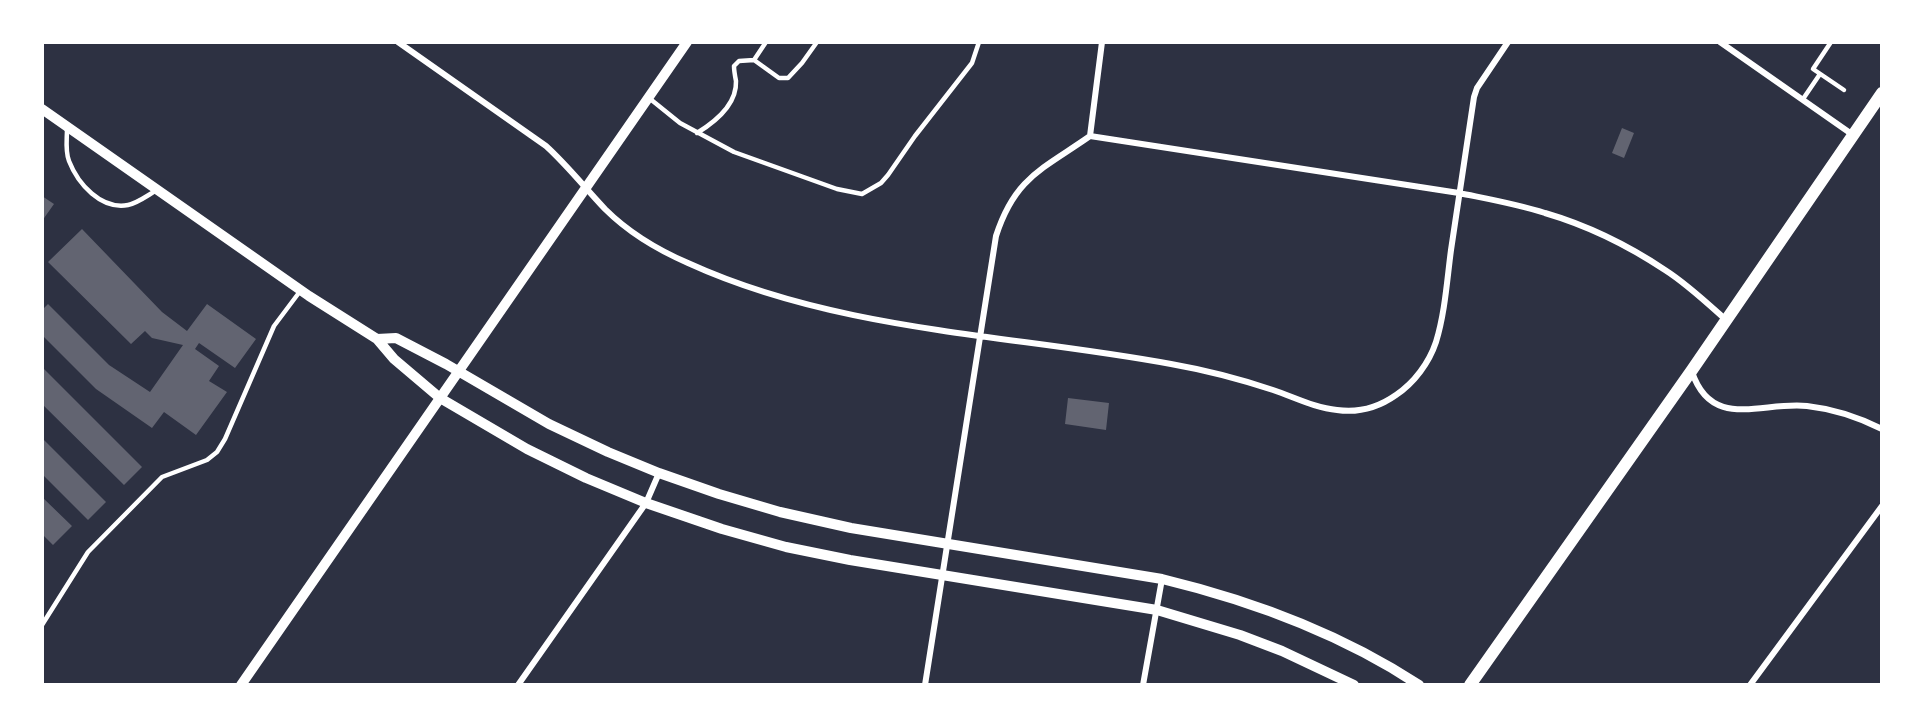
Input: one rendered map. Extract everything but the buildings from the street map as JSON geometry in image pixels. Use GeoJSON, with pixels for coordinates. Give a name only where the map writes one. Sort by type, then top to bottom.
{"type":"FeatureCollection","features":[{"type":"Feature","properties":{"kind":"main road"},"geometry":{"type":"LineString","coordinates":[[1470,685],[1692,370],[1882,93]]}},
{"type":"Feature","properties":{"kind":"street"},"geometry":{"type":"LineString","coordinates":[[398,42],[546,146],[567,165],[605,209],[655,248],[738,284],[846,314],[1172,364],[1241,380],[1324,409],[1342,411],[1376,407],[1395,396],[1420,373],[1430,358],[1437,340],[1477,88],[1508,42]]}},
{"type":"Feature","properties":{"kind":"street"},"geometry":{"type":"LineString","coordinates":[[241,685],[687,42]]}},
{"type":"Feature","properties":{"kind":"street"},"geometry":{"type":"LineString","coordinates":[[1090,136],[1102,42]]}},
{"type":"Feature","properties":{"kind":"street"},"geometry":{"type":"LineString","coordinates":[[1720,42],[1853,135]]}},
{"type":"Feature","properties":{"kind":"street"},"geometry":{"type":"LineString","coordinates":[[42,109],[301,290],[377,339],[394,359],[440,398],[526,449],[586,478],[646,503],[722,529],[786,547],[850,560],[1157,610],[1272,647],[1354,685]]}},
{"type":"Feature","properties":{"kind":"street"},"geometry":{"type":"LineString","coordinates":[[925,685],[996,236],[1009,204],[1017,192],[1037,171],[1090,136],[1460,193],[1516,204],[1576,224],[1622,246],[1665,270],[1726,320]]}},
{"type":"Feature","properties":{"kind":"street"},"geometry":{"type":"LineString","coordinates":[[377,339],[396,338],[549,424],[608,452],[719,494],[780,512],[851,528],[1162,579],[1252,604],[1317,629],[1353,646],[1419,685]]}},
{"type":"Feature","properties":{"kind":"street"},"geometry":{"type":"LineString","coordinates":[[1692,370],[1702,392],[1712,402],[1725,408],[1739,411],[1776,406],[1805,406],[1841,413],[1882,429]]}},
{"type":"Feature","properties":{"kind":"street"},"geometry":{"type":"LineString","coordinates":[[518,685],[646,503],[659,473]]}},
{"type":"Feature","properties":{"kind":"street"},"geometry":{"type":"LineString","coordinates":[[1750,685],[1882,506]]}},
{"type":"Feature","properties":{"kind":"street"},"geometry":{"type":"LineString","coordinates":[[1143,685],[1162,579]]}},
{"type":"Feature","properties":{"kind":"lane"},"geometry":{"type":"LineString","coordinates":[[754,60],[766,42]]}},
{"type":"Feature","properties":{"kind":"lane"},"geometry":{"type":"LineString","coordinates":[[697,132],[715,121],[729,105],[736,82],[735,63],[754,60],[779,78],[788,78],[817,42]]}},
{"type":"Feature","properties":{"kind":"lane"},"geometry":{"type":"LineString","coordinates":[[649,98],[680,123],[734,152],[837,189],[862,194],[881,183],[972,63],[979,42]]}},
{"type":"Feature","properties":{"kind":"lane"},"geometry":{"type":"LineString","coordinates":[[1831,42],[1813,69],[1844,90]]}},
{"type":"Feature","properties":{"kind":"lane"},"geometry":{"type":"LineString","coordinates":[[1803,99],[1820,74]]}},
{"type":"Feature","properties":{"kind":"lane"},"geometry":{"type":"LineString","coordinates":[[66,126],[68,159],[78,179],[101,200],[118,206],[130,205],[158,189]]}},
{"type":"Feature","properties":{"kind":"lane"},"geometry":{"type":"LineString","coordinates":[[42,625],[88,552],[162,477],[207,460],[218,452],[274,326],[301,290]]}}]}
